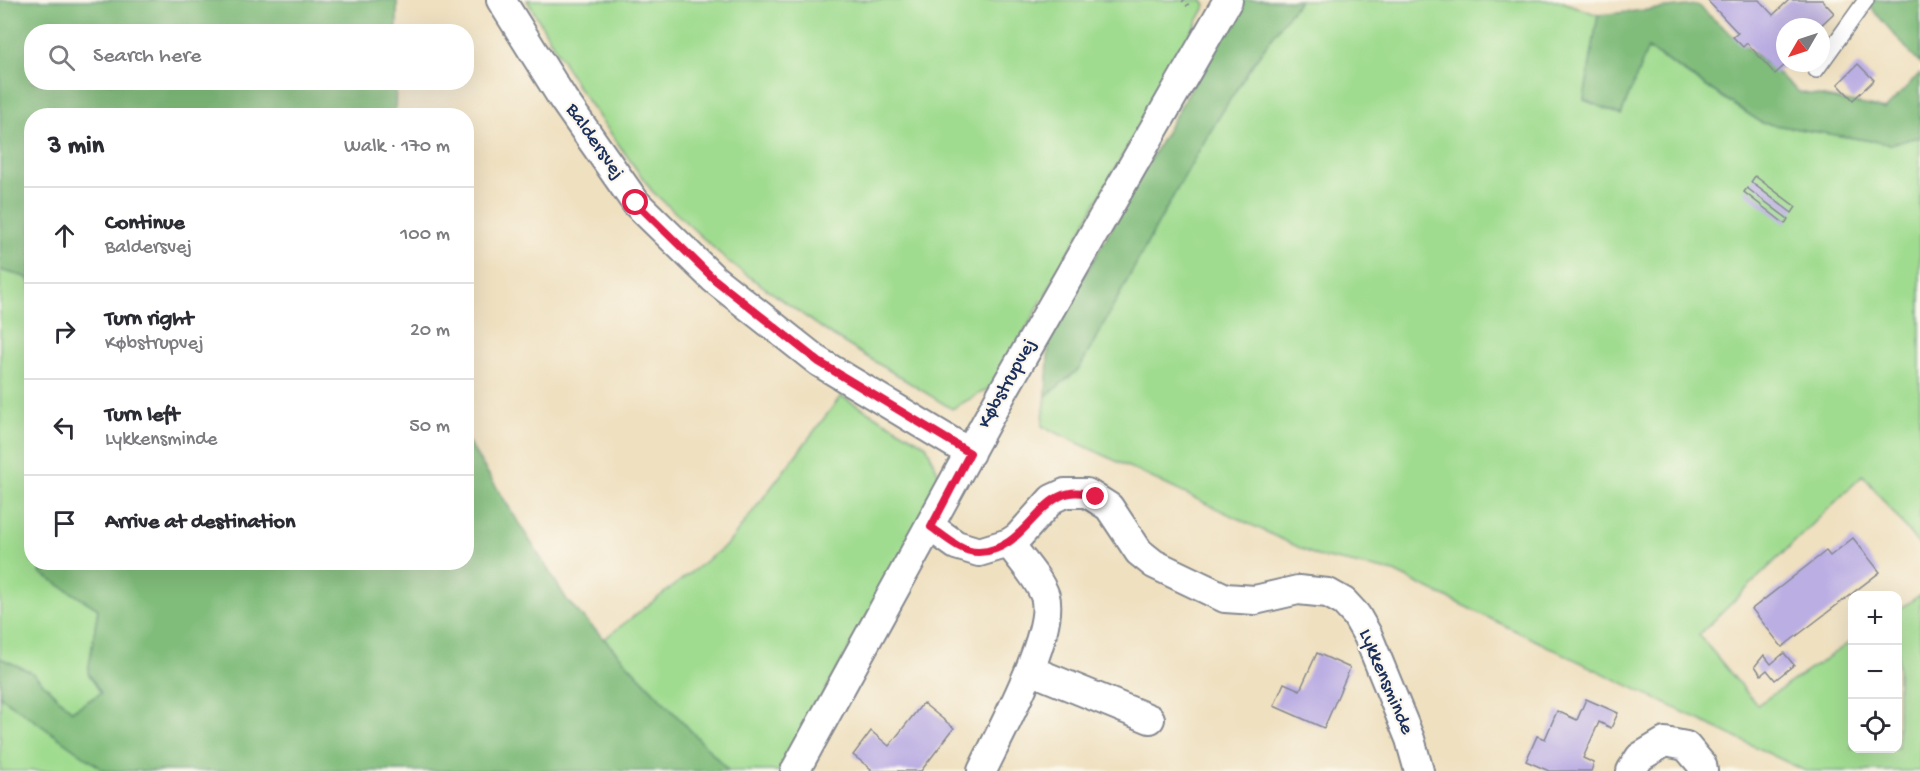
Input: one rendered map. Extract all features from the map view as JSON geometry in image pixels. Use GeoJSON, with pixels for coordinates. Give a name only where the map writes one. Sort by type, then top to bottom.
{"type":"FeatureCollection","features":[{"type":"Feature","properties":{"kind":"street","name":"Baldersvej"},"geometry":{"type":"LineString","coordinates":[[501,0],[563,99],[636,203],[714,279],[819,362],[970,453]]}},
{"type":"Feature","properties":{"kind":"street","name":"Købstrupvej"},"geometry":{"type":"LineString","coordinates":[[795,771],[912,557],[931,527],[1006,386],[1228,0]]}},
{"type":"Feature","properties":{"kind":"street","name":"Lykkensminde"},"geometry":{"type":"LineString","coordinates":[[931,527],[956,545],[979,552],[1009,543],[1052,499],[1065,493],[1087,493],[1109,507],[1138,552],[1154,564],[1225,598],[1256,600],[1298,590],[1328,593],[1344,602],[1356,615],[1368,636],[1410,739],[1419,771]]}},
{"type":"Feature","properties":{"kind":"street"},"geometry":{"type":"LineString","coordinates":[[982,771],[1030,670],[1047,618],[1045,597],[1038,582],[1009,543]]}},
{"type":"Feature","properties":{"kind":"street"},"geometry":{"type":"LineString","coordinates":[[1030,670],[1150,719]]}},
{"type":"Feature","properties":{"kind":"street"},"geometry":{"type":"LineString","coordinates":[[1630,771],[1640,757],[1665,742],[1686,746],[1702,765],[1703,771]]}},
{"type":"Feature","properties":{"kind":"lane"},"geometry":{"type":"LineString","coordinates":[[1830,50],[1866,0]]}},
{"type":"Feature","properties":{"kind":"green space"},"geometry":{"type":"Polygon","coordinates":[[[0,0],[397,0],[397,24],[24,24],[24,90],[396,90],[395,108],[24,108],[24,276],[0,270],[0,0]]]}},
{"type":"Feature","properties":{"kind":"green space"},"geometry":{"type":"Polygon","coordinates":[[[527,0],[1202,0],[1206,5],[995,385],[952,409],[833,336],[730,263],[652,191],[579,89],[527,0]]]}},
{"type":"Feature","properties":{"kind":"green space"},"geometry":{"type":"Polygon","coordinates":[[[1241,0],[1300,0],[1238,86],[1210,132],[1079,369],[1046,396],[1049,338],[1241,0]]]}},
{"type":"Feature","properties":{"kind":"green space"},"geometry":{"type":"Polygon","coordinates":[[[1300,0],[1558,0],[1598,15],[1584,100],[1621,115],[1647,48],[1762,123],[1890,144],[1920,137],[1920,546],[1863,475],[1699,635],[1757,705],[1848,644],[1848,753],[1902,753],[1902,607],[1920,595],[1920,771],[1805,771],[1394,572],[1317,556],[1042,426],[1046,396],[1079,369],[1182,180],[1238,86],[1300,0]]]}},
{"type":"Feature","properties":{"kind":"green space"},"geometry":{"type":"Polygon","coordinates":[[[1867,0],[1920,0],[1920,64],[1873,10],[1867,0]]]}},
{"type":"Feature","properties":{"kind":"green space"},"geometry":{"type":"Polygon","coordinates":[[[1697,5],[1799,92],[1885,109],[1920,73],[1920,137],[1890,144],[1762,123],[1648,48],[1621,115],[1584,100],[1598,15],[1697,5]]]}},
{"type":"Feature","properties":{"kind":"green space"},"geometry":{"type":"Polygon","coordinates":[[[0,270],[24,276],[24,570],[42,570],[41,573],[98,608],[88,673],[101,693],[72,711],[31,672],[0,658],[0,270]]]}},
{"type":"Feature","properties":{"kind":"green space"},"geometry":{"type":"Polygon","coordinates":[[[841,396],[926,445],[941,479],[913,535],[780,771],[729,771],[604,639],[728,544],[841,396]]]}},
{"type":"Feature","properties":{"kind":"green space"},"geometry":{"type":"Polygon","coordinates":[[[474,451],[567,600],[729,771],[105,771],[0,696],[0,658],[31,672],[72,711],[101,693],[88,673],[98,609],[40,573],[41,570],[474,570],[474,451]]]}},
{"type":"Feature","properties":{"kind":"green space"},"geometry":{"type":"Polygon","coordinates":[[[0,696],[105,771],[0,771],[0,696]]]}},
{"type":"Feature","properties":{"kind":"building"},"geometry":{"type":"Polygon","coordinates":[[[1707,0],[1759,0],[1773,15],[1789,0],[1822,0],[1834,13],[1829,18],[1776,18],[1777,72],[1775,74],[1747,43],[1743,47],[1733,37],[1738,33],[1707,0]]]}},
{"type":"Feature","properties":{"kind":"building"},"geometry":{"type":"Polygon","coordinates":[[[1858,64],[1874,80],[1853,100],[1838,84],[1858,64]]]}},
{"type":"Feature","properties":{"kind":"building"},"geometry":{"type":"Polygon","coordinates":[[[1755,176],[1796,207],[1792,213],[1751,182],[1755,176]]]}},
{"type":"Feature","properties":{"kind":"building"},"geometry":{"type":"Polygon","coordinates":[[[1747,188],[1788,219],[1785,224],[1744,192],[1747,188]]]}},
{"type":"Feature","properties":{"kind":"building"},"geometry":{"type":"Polygon","coordinates":[[[1853,538],[1880,572],[1855,591],[1848,591],[1848,596],[1782,647],[1752,609],[1826,551],[1830,556],[1853,538]]]}},
{"type":"Feature","properties":{"kind":"building"},"geometry":{"type":"Polygon","coordinates":[[[1317,653],[1350,668],[1324,728],[1274,706],[1284,683],[1300,690],[1317,653]]]}},
{"type":"Feature","properties":{"kind":"building"},"geometry":{"type":"Polygon","coordinates":[[[1784,653],[1794,665],[1775,680],[1767,670],[1761,675],[1755,666],[1764,655],[1771,664],[1784,653]]]}},
{"type":"Feature","properties":{"kind":"building"},"geometry":{"type":"Polygon","coordinates":[[[1586,699],[1618,713],[1611,728],[1599,722],[1583,758],[1594,763],[1591,771],[1549,771],[1526,761],[1537,736],[1545,739],[1557,711],[1577,720],[1586,699]]]}},
{"type":"Feature","properties":{"kind":"building"},"geometry":{"type":"Polygon","coordinates":[[[923,703],[954,728],[921,771],[870,771],[871,769],[853,755],[871,731],[889,746],[923,703]]]}},
{"type":"Feature","properties":{"kind":"route"},"geometry":{"type":"LineString","coordinates":[[636,203],[714,279],[819,362],[970,453],[931,527],[956,545],[979,552],[1009,543],[1018,537],[1052,499],[1065,493],[1087,493],[1096,497]]}}]}
